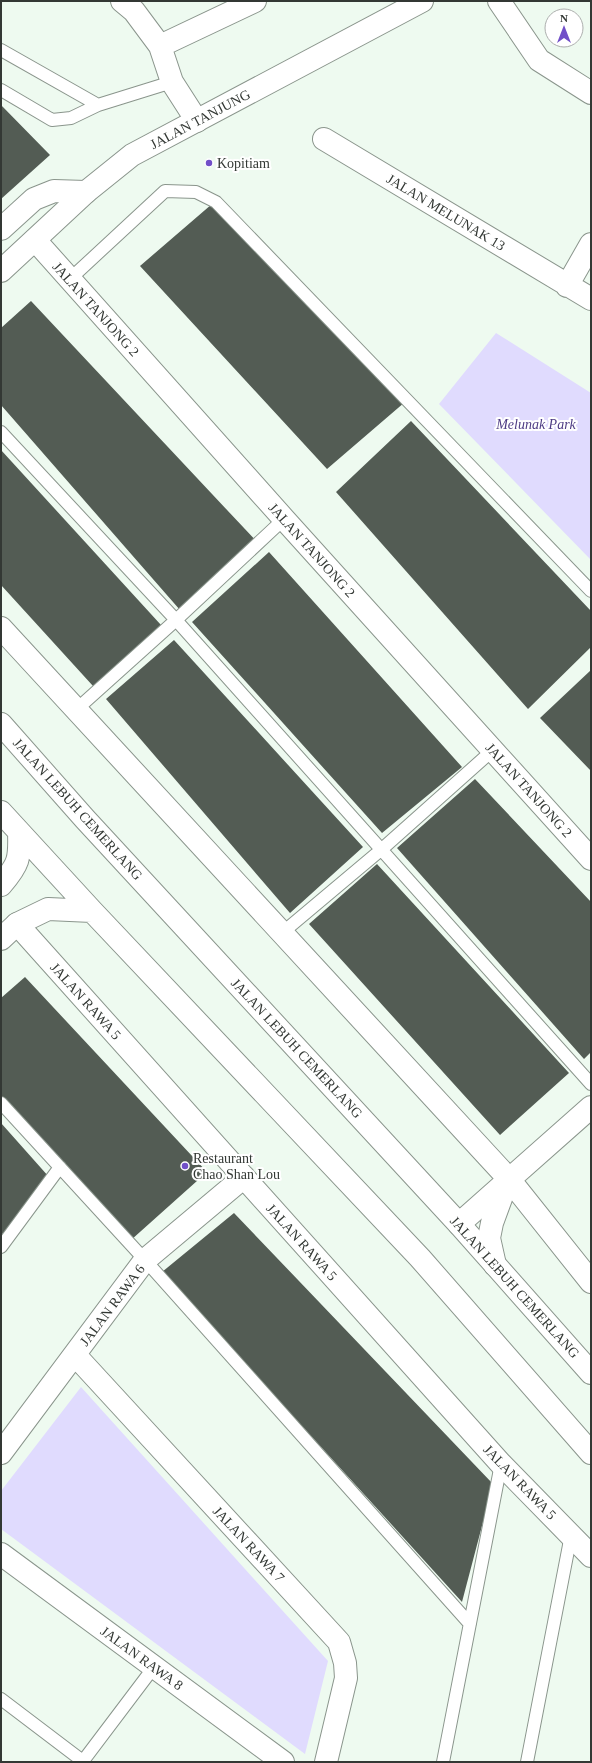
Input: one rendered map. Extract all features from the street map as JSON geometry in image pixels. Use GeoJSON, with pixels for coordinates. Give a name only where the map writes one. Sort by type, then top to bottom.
{"type":"FeatureCollection","features":[{"type":"Feature","properties":{"kind":"street"},"geometry":{"type":"LineString","coordinates":[[122,1],[134,11],[160,46],[172,82],[197,121]]}},
{"type":"Feature","properties":{"kind":"street"},"geometry":{"type":"LineString","coordinates":[[160,46],[255,1]]}},
{"type":"Feature","properties":{"kind":"street","name":"JALAN TANJUNG"},"geometry":{"type":"LineString","coordinates":[[1,271],[86,192],[132,155],[422,1]]}},
{"type":"Feature","properties":{"kind":"street"},"geometry":{"type":"LineString","coordinates":[[499,1],[540,60],[591,93]]}},
{"type":"Feature","properties":{"kind":"street","name":"JALAN MELUNAK 13"},"geometry":{"type":"LineString","coordinates":[[324,139],[591,299]]}},
{"type":"Feature","properties":{"kind":"street"},"geometry":{"type":"LineString","coordinates":[[1,229],[34,199],[54,191],[86,192]]}},
{"type":"Feature","properties":{"kind":"street","name":"JALAN TANJONG 2"},"geometry":{"type":"LineString","coordinates":[[35,240],[591,859]]}},
{"type":"Feature","properties":{"kind":"street"},"geometry":{"type":"LineString","coordinates":[[567,286],[591,244]]}},
{"type":"Feature","properties":{"kind":"street"},"geometry":{"type":"LineString","coordinates":[[1,628],[508,1179],[591,1282]]}},
{"type":"Feature","properties":{"kind":"street","name":"JALAN LEBUH CEMERLANG"},"geometry":{"type":"LineString","coordinates":[[1,724],[459,1224],[591,1373]]}},
{"type":"Feature","properties":{"kind":"street"},"geometry":{"type":"LineString","coordinates":[[1,812],[92,911],[420,1258],[591,1453]]}},
{"type":"Feature","properties":{"kind":"street"},"geometry":{"type":"LineString","coordinates":[[1,885],[12,872],[20,854],[19,832]]}},
{"type":"Feature","properties":{"kind":"street"},"geometry":{"type":"LineString","coordinates":[[1,940],[18,924],[48,909],[92,911]]}},
{"type":"Feature","properties":{"kind":"street","name":"JALAN RAWA 5"},"geometry":{"type":"LineString","coordinates":[[18,924],[501,1464],[591,1556]]}},
{"type":"Feature","properties":{"kind":"street"},"geometry":{"type":"LineString","coordinates":[[459,1224],[591,1107]]}},
{"type":"Feature","properties":{"kind":"street","name":"JALAN RAWA 6"},"geometry":{"type":"LineString","coordinates":[[1,1453],[145,1260],[244,1177]]}},
{"type":"Feature","properties":{"kind":"street"},"geometry":{"type":"LineString","coordinates":[[495,1265],[489,1238],[492,1223],[508,1179]]}},
{"type":"Feature","properties":{"kind":"street","name":"JALAN RAWA 7"},"geometry":{"type":"LineString","coordinates":[[75,1355],[339,1642],[345,1664],[346,1678],[326,1762]]}},
{"type":"Feature","properties":{"kind":"street","name":"JALAN RAWA 8"},"geometry":{"type":"LineString","coordinates":[[1,1554],[283,1762]]}},
{"type":"Feature","properties":{"kind":"lane"},"geometry":{"type":"LineString","coordinates":[[1,50],[98,105]]}},
{"type":"Feature","properties":{"kind":"lane"},"geometry":{"type":"LineString","coordinates":[[1,90],[52,120],[71,118],[98,105],[172,82]]}},
{"type":"Feature","properties":{"kind":"lane"},"geometry":{"type":"LineString","coordinates":[[70,279],[166,191],[196,192],[216,202],[591,591]]}},
{"type":"Feature","properties":{"kind":"lane"},"geometry":{"type":"LineString","coordinates":[[1,432],[176,620],[591,1084]]}},
{"type":"Feature","properties":{"kind":"lane"},"geometry":{"type":"LineString","coordinates":[[77,710],[284,519]]}},
{"type":"Feature","properties":{"kind":"lane"},"geometry":{"type":"LineString","coordinates":[[282,933],[382,849],[493,750]]}},
{"type":"Feature","properties":{"kind":"lane"},"geometry":{"type":"LineString","coordinates":[[1,1103],[145,1260],[470,1624]]}},
{"type":"Feature","properties":{"kind":"lane"},"geometry":{"type":"LineString","coordinates":[[1,1247],[60,1167]]}},
{"type":"Feature","properties":{"kind":"lane"},"geometry":{"type":"LineString","coordinates":[[443,1762],[501,1464]]}},
{"type":"Feature","properties":{"kind":"lane"},"geometry":{"type":"LineString","coordinates":[[527,1762],[571,1535]]}},
{"type":"Feature","properties":{"kind":"lane"},"geometry":{"type":"LineString","coordinates":[[1,1699],[84,1761],[154,1667]]}},
{"type":"Feature","properties":{"kind":"green space","name":"Melunak Park"},"geometry":{"type":"Polygon","coordinates":[[[496,333],[591,393],[591,560],[439,404],[496,333]]]}},
{"type":"Feature","properties":{"kind":"green space"},"geometry":{"type":"Polygon","coordinates":[[[81,1387],[328,1661],[305,1754],[1,1529],[1,1491],[81,1387]]]}},
{"type":"Feature","properties":{"kind":"building"},"geometry":{"type":"Polygon","coordinates":[[[1,105],[50,155],[1,199],[1,105]]]}},
{"type":"Feature","properties":{"kind":"building"},"geometry":{"type":"Polygon","coordinates":[[[212,204],[405,402],[327,469],[140,266],[212,204]]]}},
{"type":"Feature","properties":{"kind":"building"},"geometry":{"type":"Polygon","coordinates":[[[31,301],[258,543],[180,610],[1,405],[1,328],[31,301]]]}},
{"type":"Feature","properties":{"kind":"building"},"geometry":{"type":"Polygon","coordinates":[[[411,421],[591,611],[591,647],[528,709],[336,492],[411,421]]]}},
{"type":"Feature","properties":{"kind":"building"},"geometry":{"type":"Polygon","coordinates":[[[1,450],[161,625],[93,686],[1,585],[1,450]]]}},
{"type":"Feature","properties":{"kind":"building"},"geometry":{"type":"Polygon","coordinates":[[[269,552],[462,767],[382,833],[192,622],[269,552]]]}},
{"type":"Feature","properties":{"kind":"building"},"geometry":{"type":"Polygon","coordinates":[[[174,640],[363,847],[290,913],[106,699],[174,640]]]}},
{"type":"Feature","properties":{"kind":"building"},"geometry":{"type":"Polygon","coordinates":[[[591,670],[591,771],[540,718],[591,670]]]}},
{"type":"Feature","properties":{"kind":"building"},"geometry":{"type":"Polygon","coordinates":[[[475,779],[591,902],[591,1052],[584,1059],[397,848],[475,779]]]}},
{"type":"Feature","properties":{"kind":"building"},"geometry":{"type":"Polygon","coordinates":[[[377,864],[569,1073],[500,1135],[309,924],[377,864]]]}},
{"type":"Feature","properties":{"kind":"building"},"geometry":{"type":"Polygon","coordinates":[[[25,977],[207,1172],[131,1240],[1,1096],[1,998],[25,977]]]}},
{"type":"Feature","properties":{"kind":"building"},"geometry":{"type":"Polygon","coordinates":[[[1,1123],[49,1177],[1,1236],[1,1123]]]}},
{"type":"Feature","properties":{"kind":"building"},"geometry":{"type":"Polygon","coordinates":[[[234,1213],[493,1484],[462,1602],[162,1272],[234,1213]]]}},
{"type":"Feature","properties":{"kind":"place","name":"Kopitiam"},"geometry":{"type":"Point","coordinates":[209,163]}},
{"type":"Feature","properties":{"kind":"place","name":"Restaurant Chao Shan Lou"},"geometry":{"type":"Point","coordinates":[185,1166]}}]}
